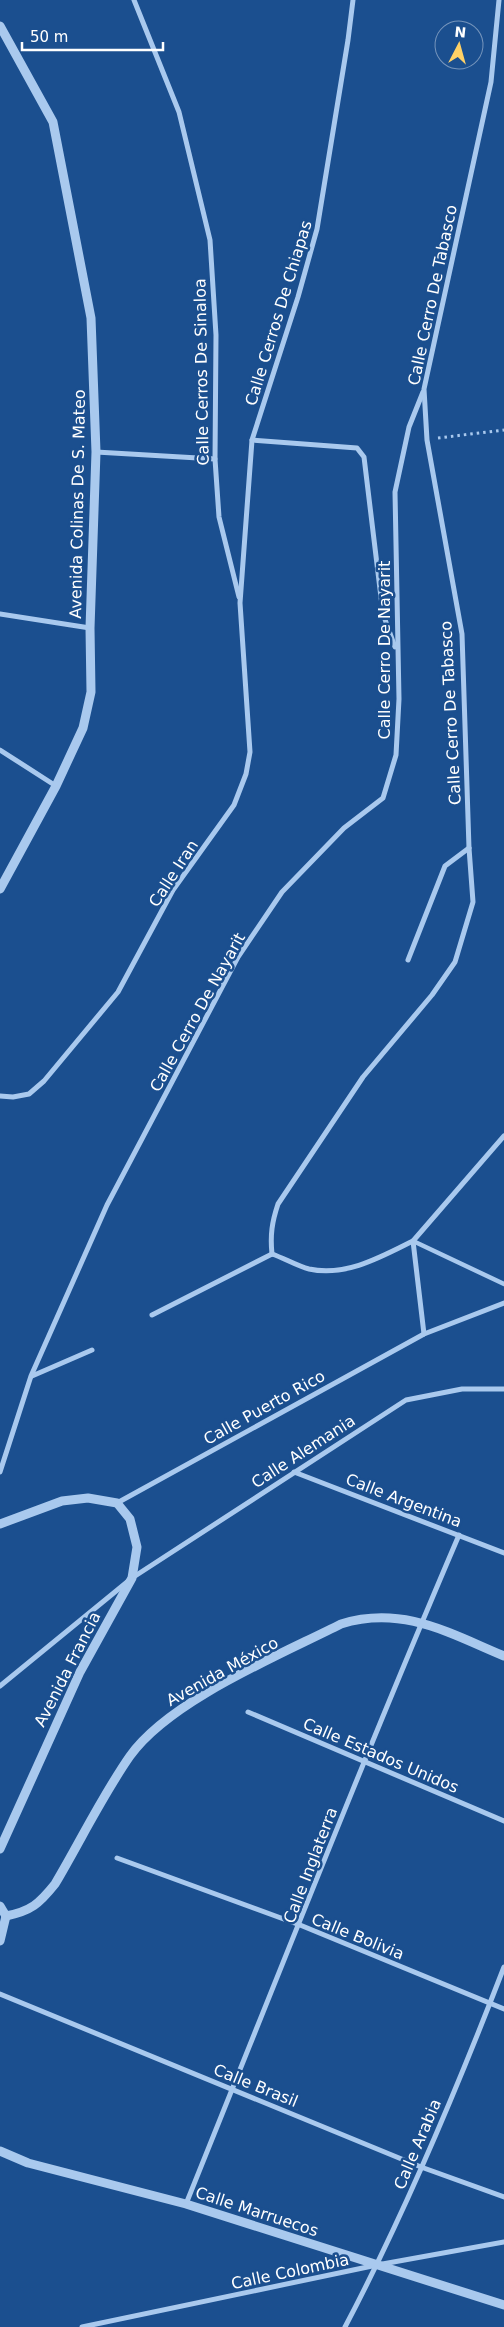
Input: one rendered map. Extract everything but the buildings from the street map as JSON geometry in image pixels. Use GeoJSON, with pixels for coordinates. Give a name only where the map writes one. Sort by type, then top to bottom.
{"type":"FeatureCollection","features":[{"type":"Feature","properties":{"kind":"street","name":"Calle Cerros De Sinaloa"},"geometry":{"type":"LineString","coordinates":[[134,0],[179,112],[210,240],[216,335],[215,459],[219,516],[240,603]]}},
{"type":"Feature","properties":{"kind":"street","name":"Calle Cerros De Chiapas"},"geometry":{"type":"LineString","coordinates":[[240,603],[252,440],[317,229],[353,0]]}},
{"type":"Feature","properties":{"kind":"street","name":"Calle Cerro De Tabasco"},"geometry":{"type":"LineString","coordinates":[[272,1254],[270,1237],[278,1204],[363,1077],[432,995],[455,962],[473,902],[469,848],[462,634],[427,440],[424,389],[491,82],[499,0]]}},
{"type":"Feature","properties":{"kind":"street","name":"Avenida Colinas De S. Mateo"},"geometry":{"type":"LineString","coordinates":[[0,26],[53,122],[92,318],[96,452],[90,628],[91,692],[83,728],[56,786],[0,889]]}},
{"type":"Feature","properties":{"kind":"street","name":"Calle Cerro De Nayarit"},"geometry":{"type":"LineString","coordinates":[[31,1376],[107,1205],[238,957],[282,892],[344,828],[383,798],[396,755],[398,699],[395,492],[409,427],[424,389]]}},
{"type":"Feature","properties":{"kind":"street"},"geometry":{"type":"LineString","coordinates":[[252,440],[357,448],[364,457],[383,614],[397,652]]}},
{"type":"Feature","properties":{"kind":"street"},"geometry":{"type":"LineString","coordinates":[[96,452],[215,459]]}},
{"type":"Feature","properties":{"kind":"street","name":"Calle Iran"},"geometry":{"type":"LineString","coordinates":[[0,1096],[13,1097],[29,1094],[44,1081],[118,992],[173,890],[234,805],[246,774],[250,752],[240,603]]}},
{"type":"Feature","properties":{"kind":"street"},"geometry":{"type":"LineString","coordinates":[[0,614],[90,628]]}},
{"type":"Feature","properties":{"kind":"street"},"geometry":{"type":"LineString","coordinates":[[0,750],[56,786]]}},
{"type":"Feature","properties":{"kind":"street"},"geometry":{"type":"LineString","coordinates":[[408,960],[445,866],[469,848]]}},
{"type":"Feature","properties":{"kind":"street"},"geometry":{"type":"LineString","coordinates":[[152,1315],[272,1254],[309,1269],[341,1270],[373,1262],[413,1241],[504,1136]]}},
{"type":"Feature","properties":{"kind":"street"},"geometry":{"type":"LineString","coordinates":[[413,1241],[504,1284]]}},
{"type":"Feature","properties":{"kind":"street"},"geometry":{"type":"LineString","coordinates":[[413,1241],[424,1334]]}},
{"type":"Feature","properties":{"kind":"street","name":"Calle Puerto Rico"},"geometry":{"type":"LineString","coordinates":[[117,1503],[424,1334],[504,1302]]}},
{"type":"Feature","properties":{"kind":"street"},"geometry":{"type":"LineString","coordinates":[[0,1472],[31,1376],[92,1350]]}},
{"type":"Feature","properties":{"kind":"street","name":"Calle Alemania"},"geometry":{"type":"LineString","coordinates":[[0,1686],[132,1578],[406,1400],[462,1389],[504,1389]]}},
{"type":"Feature","properties":{"kind":"street","name":"Calle Argentina"},"geometry":{"type":"LineString","coordinates":[[294,1472],[504,1553]]}},
{"type":"Feature","properties":{"kind":"street"},"geometry":{"type":"LineString","coordinates":[[0,1524],[62,1501],[88,1498],[117,1503]]}},
{"type":"Feature","properties":{"kind":"street","name":"Avenida Francia"},"geometry":{"type":"LineString","coordinates":[[0,1849],[80,1672],[132,1578],[137,1547],[130,1519],[117,1503]]}},
{"type":"Feature","properties":{"kind":"street","name":"Calle Inglaterra"},"geometry":{"type":"LineString","coordinates":[[186,2204],[300,1925],[363,1761],[459,1535]]}},
{"type":"Feature","properties":{"kind":"street","name":"Avenida México"},"geometry":{"type":"LineString","coordinates":[[6,1916],[25,1913],[41,1902],[55,1884],[131,1755],[176,1712],[218,1687],[342,1624],[362,1617],[383,1616],[422,1621],[504,1656]]}},
{"type":"Feature","properties":{"kind":"street","name":"Calle Estados Unidos"},"geometry":{"type":"LineString","coordinates":[[248,1712],[504,1821]]}},
{"type":"Feature","properties":{"kind":"street","name":"Calle Bolivia"},"geometry":{"type":"LineString","coordinates":[[117,1858],[300,1925],[504,2009]]}},
{"type":"Feature","properties":{"kind":"street"},"geometry":{"type":"LineString","coordinates":[[0,1906],[6,1916],[0,1941]]}},
{"type":"Feature","properties":{"kind":"street","name":"Calle Arabia"},"geometry":{"type":"LineString","coordinates":[[345,2327],[378,2265],[504,1967]]}},
{"type":"Feature","properties":{"kind":"street","name":"Calle Brasil"},"geometry":{"type":"LineString","coordinates":[[0,1994],[421,2167],[504,2197]]}},
{"type":"Feature","properties":{"kind":"street","name":"Calle Marruecos"},"geometry":{"type":"LineString","coordinates":[[0,2151],[28,2163],[186,2204],[504,2305]]}},
{"type":"Feature","properties":{"kind":"street","name":"Calle Colombia"},"geometry":{"type":"LineString","coordinates":[[82,2327],[378,2265],[504,2242]]}},
{"type":"Feature","properties":{"kind":"path"},"geometry":{"type":"LineString","coordinates":[[427,440],[504,430]]}}]}
